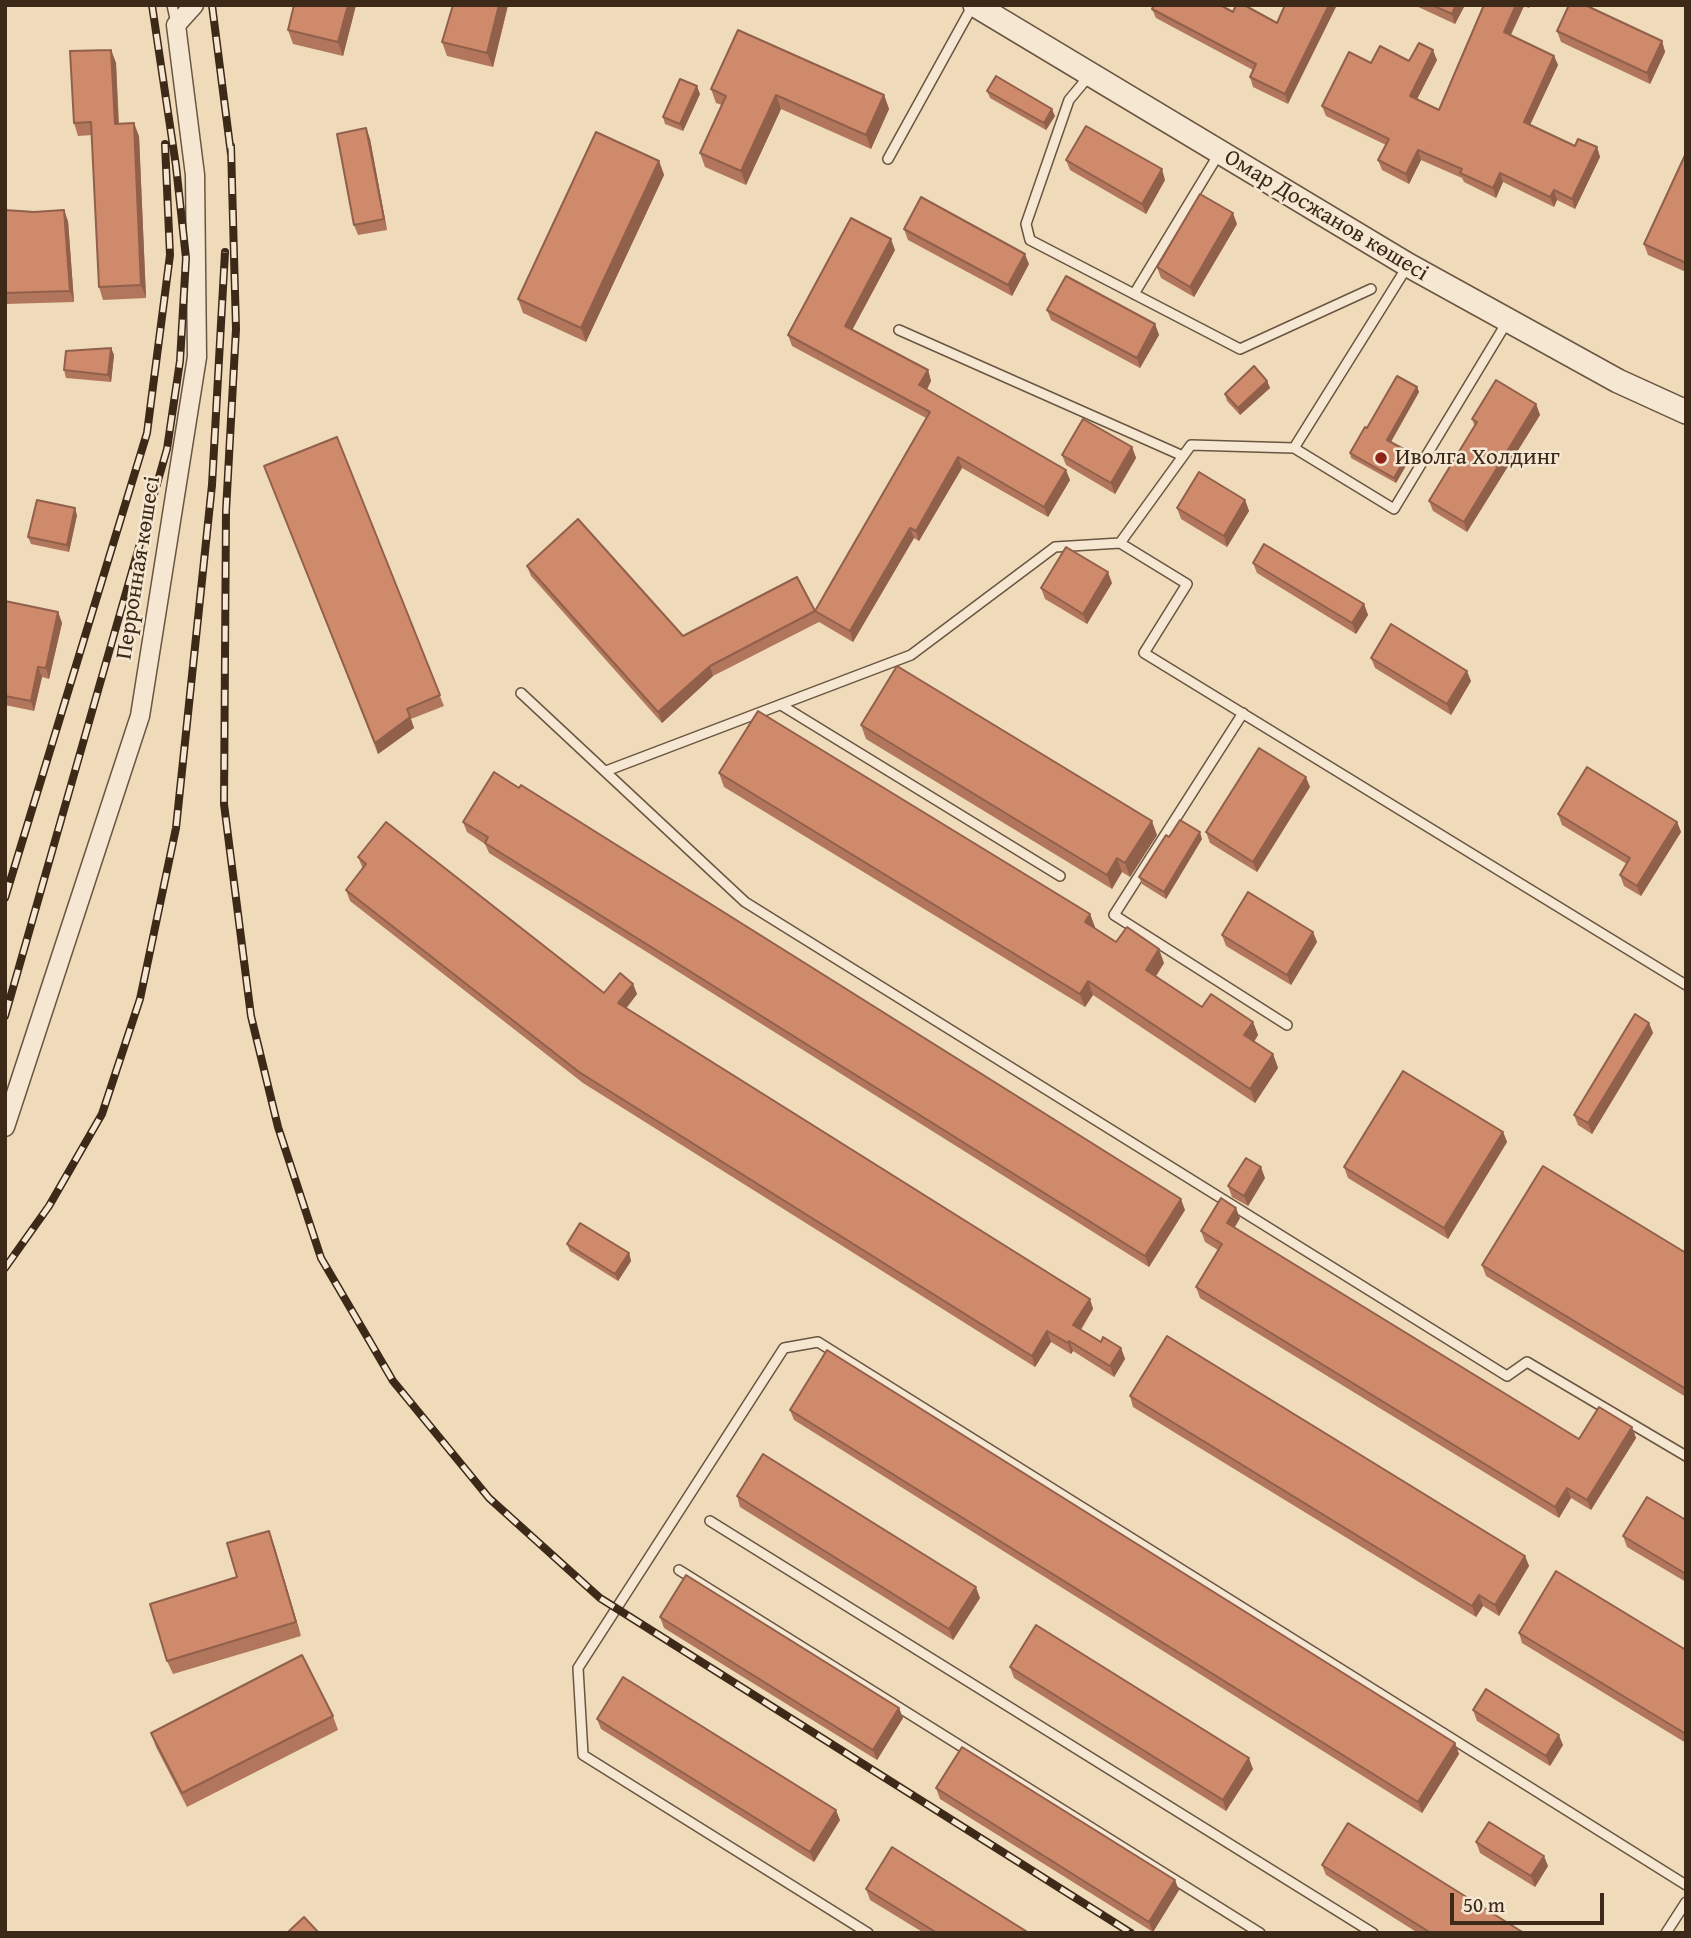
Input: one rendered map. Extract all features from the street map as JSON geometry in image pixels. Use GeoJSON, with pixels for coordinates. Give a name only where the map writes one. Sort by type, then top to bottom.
{"type":"FeatureCollection","features":[{"type":"Feature","properties":{"kind":"street"},"geometry":{"type":"LineString","coordinates":[[176,25],[194,5]]}},
{"type":"Feature","properties":{"kind":"street","name":"Омар Досжанов көшесі"},"geometry":{"type":"LineString","coordinates":[[974,5],[1408,265],[1618,381],[1686,412]]}},
{"type":"Feature","properties":{"kind":"street","name":"Перронная көшесі"},"geometry":{"type":"LineString","coordinates":[[5,1127],[140,716],[197,357],[195,175],[176,25]]}},
{"type":"Feature","properties":{"kind":"lane"},"geometry":{"type":"LineString","coordinates":[[173,5],[176,25]]}},
{"type":"Feature","properties":{"kind":"lane"},"geometry":{"type":"LineString","coordinates":[[888,159],[974,5]]}},
{"type":"Feature","properties":{"kind":"lane"},"geometry":{"type":"LineString","coordinates":[[1090,74],[1069,100],[1026,224],[1030,240],[1240,349],[1371,289]]}},
{"type":"Feature","properties":{"kind":"lane"},"geometry":{"type":"LineString","coordinates":[[1134,294],[1220,152]]}},
{"type":"Feature","properties":{"kind":"lane"},"geometry":{"type":"LineString","coordinates":[[1294,448],[1408,265]]}},
{"type":"Feature","properties":{"kind":"lane"},"geometry":{"type":"LineString","coordinates":[[1120,543],[1191,445],[1294,448],[1394,509],[1507,321]]}},
{"type":"Feature","properties":{"kind":"lane"},"geometry":{"type":"LineString","coordinates":[[899,330],[1183,456]]}},
{"type":"Feature","properties":{"kind":"lane"},"geometry":{"type":"LineString","coordinates":[[606,771],[911,655],[1055,547],[1120,543],[1187,584],[1144,653],[1686,985]]}},
{"type":"Feature","properties":{"kind":"lane"},"geometry":{"type":"LineString","coordinates":[[521,693],[745,902],[1507,1376],[1527,1362],[1686,1456]]}},
{"type":"Feature","properties":{"kind":"lane"},"geometry":{"type":"LineString","coordinates":[[781,705],[1060,876]]}},
{"type":"Feature","properties":{"kind":"lane"},"geometry":{"type":"LineString","coordinates":[[1243,713],[1114,915],[1287,1025]]}},
{"type":"Feature","properties":{"kind":"lane"},"geometry":{"type":"LineString","coordinates":[[868,1933],[583,1755],[578,1668],[783,1348],[818,1342],[1686,1885]]}},
{"type":"Feature","properties":{"kind":"lane"},"geometry":{"type":"LineString","coordinates":[[710,1521],[1373,1933]]}},
{"type":"Feature","properties":{"kind":"lane"},"geometry":{"type":"LineString","coordinates":[[680,1570],[1259,1933]]}},
{"type":"Feature","properties":{"kind":"lane"},"geometry":{"type":"LineString","coordinates":[[1666,1933],[1686,1902]]}},
{"type":"Feature","properties":{"kind":"building"},"geometry":{"type":"Polygon","coordinates":[[[294,5],[348,5],[338,42],[288,30],[294,5]]]}},
{"type":"Feature","properties":{"kind":"building"},"geometry":{"type":"Polygon","coordinates":[[[453,5],[499,5],[487,53],[442,42],[453,5]]]}},
{"type":"Feature","properties":{"kind":"building"},"geometry":{"type":"Polygon","coordinates":[[[1154,5],[1220,5],[1233,12],[1236,5],[1244,5],[1277,23],[1285,5],[1329,5],[1285,94],[1250,77],[1256,64],[1152,9],[1154,5]]]}},
{"type":"Feature","properties":{"kind":"building"},"geometry":{"type":"Polygon","coordinates":[[[1432,5],[1456,5],[1452,14],[1432,5]]]}},
{"type":"Feature","properties":{"kind":"building"},"geometry":{"type":"Polygon","coordinates":[[[1484,5],[1516,5],[1504,32],[1554,56],[1524,122],[1575,146],[1578,139],[1597,147],[1572,199],[1554,190],[1550,197],[1500,173],[1493,188],[1460,173],[1462,169],[1418,150],[1406,174],[1378,160],[1389,139],[1322,106],[1349,52],[1371,63],[1380,46],[1409,61],[1419,43],[1433,50],[1410,96],[1439,110],[1484,5]]]}},
{"type":"Feature","properties":{"kind":"building"},"geometry":{"type":"Polygon","coordinates":[[[1569,5],[1585,5],[1662,41],[1647,73],[1557,31],[1569,5]]]}},
{"type":"Feature","properties":{"kind":"building"},"geometry":{"type":"Polygon","coordinates":[[[738,30],[884,95],[866,135],[776,95],[741,171],[700,153],[726,96],[711,89],[738,30]]]}},
{"type":"Feature","properties":{"kind":"building"},"geometry":{"type":"Polygon","coordinates":[[[111,50],[115,124],[134,123],[141,285],[99,287],[91,122],[74,123],[70,51],[111,50]]]}},
{"type":"Feature","properties":{"kind":"building"},"geometry":{"type":"Polygon","coordinates":[[[996,76],[1052,109],[1044,123],[987,91],[996,76]]]}},
{"type":"Feature","properties":{"kind":"building"},"geometry":{"type":"Polygon","coordinates":[[[680,79],[697,86],[680,124],[663,117],[680,79]]]}},
{"type":"Feature","properties":{"kind":"building"},"geometry":{"type":"Polygon","coordinates":[[[1086,126],[1162,169],[1142,204],[1066,160],[1086,126]]]}},
{"type":"Feature","properties":{"kind":"building"},"geometry":{"type":"Polygon","coordinates":[[[366,128],[384,219],[354,225],[337,134],[366,128]]]}},
{"type":"Feature","properties":{"kind":"building"},"geometry":{"type":"Polygon","coordinates":[[[596,132],[659,161],[581,328],[518,299],[596,132]]]}},
{"type":"Feature","properties":{"kind":"building"},"geometry":{"type":"Polygon","coordinates":[[[1686,153],[1686,263],[1644,244],[1686,153]]]}},
{"type":"Feature","properties":{"kind":"building"},"geometry":{"type":"Polygon","coordinates":[[[1200,194],[1233,213],[1190,287],[1157,267],[1200,194]]]}},
{"type":"Feature","properties":{"kind":"building"},"geometry":{"type":"Polygon","coordinates":[[[921,197],[1025,254],[1008,285],[904,229],[921,197]]]}},
{"type":"Feature","properties":{"kind":"building"},"geometry":{"type":"Polygon","coordinates":[[[5,210],[64,210],[70,291],[5,293],[5,210]]]}},
{"type":"Feature","properties":{"kind":"building"},"geometry":{"type":"Polygon","coordinates":[[[851,218],[891,239],[845,326],[928,370],[919,385],[1066,470],[1044,507],[958,457],[916,531],[910,528],[850,631],[815,611],[930,412],[788,335],[851,218]]]}},
{"type":"Feature","properties":{"kind":"building"},"geometry":{"type":"Polygon","coordinates":[[[1066,276],[1155,324],[1137,358],[1047,310],[1066,276]]]}},
{"type":"Feature","properties":{"kind":"building"},"geometry":{"type":"Polygon","coordinates":[[[111,348],[108,375],[64,370],[66,351],[111,348]]]}},
{"type":"Feature","properties":{"kind":"building"},"geometry":{"type":"Polygon","coordinates":[[[1254,366],[1267,381],[1238,408],[1225,394],[1254,366]]]}},
{"type":"Feature","properties":{"kind":"building"},"geometry":{"type":"Polygon","coordinates":[[[1397,376],[1417,387],[1387,440],[1409,452],[1394,478],[1350,453],[1397,376]]]}},
{"type":"Feature","properties":{"kind":"building"},"geometry":{"type":"Polygon","coordinates":[[[1496,380],[1536,404],[1464,522],[1429,501],[1477,422],[1472,419],[1496,380]]]}},
{"type":"Feature","properties":{"kind":"building"},"geometry":{"type":"Polygon","coordinates":[[[1083,419],[1132,447],[1111,483],[1062,455],[1083,419]]]}},
{"type":"Feature","properties":{"kind":"building"},"geometry":{"type":"Polygon","coordinates":[[[337,437],[440,695],[407,709],[410,717],[375,743],[264,466],[337,437]]]}},
{"type":"Feature","properties":{"kind":"building"},"geometry":{"type":"Polygon","coordinates":[[[1199,472],[1245,500],[1224,536],[1177,508],[1199,472]]]}},
{"type":"Feature","properties":{"kind":"building"},"geometry":{"type":"Polygon","coordinates":[[[37,500],[75,508],[67,545],[28,537],[37,500]]]}},
{"type":"Feature","properties":{"kind":"building"},"geometry":{"type":"Polygon","coordinates":[[[578,519],[683,636],[797,577],[815,611],[710,666],[658,712],[527,566],[578,519]]]}},
{"type":"Feature","properties":{"kind":"building"},"geometry":{"type":"Polygon","coordinates":[[[1264,544],[1364,604],[1352,623],[1253,563],[1264,544]]]}},
{"type":"Feature","properties":{"kind":"building"},"geometry":{"type":"Polygon","coordinates":[[[1066,547],[1108,572],[1083,614],[1041,588],[1066,547]]]}},
{"type":"Feature","properties":{"kind":"building"},"geometry":{"type":"Polygon","coordinates":[[[5,601],[58,612],[46,668],[38,667],[31,701],[5,696],[5,601]]]}},
{"type":"Feature","properties":{"kind":"building"},"geometry":{"type":"Polygon","coordinates":[[[1391,624],[1467,671],[1447,704],[1371,658],[1391,624]]]}},
{"type":"Feature","properties":{"kind":"building"},"geometry":{"type":"Polygon","coordinates":[[[897,666],[1152,821],[1125,863],[1117,858],[1107,875],[861,725],[897,666]]]}},
{"type":"Feature","properties":{"kind":"building"},"geometry":{"type":"Polygon","coordinates":[[[758,711],[1090,914],[1085,922],[1116,942],[1127,927],[1159,949],[1146,970],[1202,1007],[1211,994],[1253,1022],[1244,1035],[1273,1054],[1250,1089],[1088,981],[1080,994],[719,773],[758,711]]]}},
{"type":"Feature","properties":{"kind":"building"},"geometry":{"type":"Polygon","coordinates":[[[1259,748],[1306,777],[1253,862],[1206,832],[1259,748]]]}},
{"type":"Feature","properties":{"kind":"building"},"geometry":{"type":"Polygon","coordinates":[[[1587,767],[1677,822],[1637,886],[1620,875],[1630,858],[1558,814],[1587,767]]]}},
{"type":"Feature","properties":{"kind":"building"},"geometry":{"type":"Polygon","coordinates":[[[494,772],[519,788],[521,785],[1181,1199],[1145,1256],[485,843],[488,837],[463,822],[494,772]]]}},
{"type":"Feature","properties":{"kind":"building"},"geometry":{"type":"Polygon","coordinates":[[[1180,820],[1200,832],[1164,892],[1139,877],[1166,835],[1169,837],[1180,820]]]}},
{"type":"Feature","properties":{"kind":"building"},"geometry":{"type":"Polygon","coordinates":[[[386,822],[604,993],[620,973],[633,984],[618,1003],[1090,1299],[1073,1325],[1101,1342],[1103,1337],[1121,1348],[1110,1366],[1047,1331],[1032,1356],[579,1072],[346,890],[366,864],[358,857],[386,822]]]}},
{"type":"Feature","properties":{"kind":"building"},"geometry":{"type":"Polygon","coordinates":[[[1248,892],[1313,932],[1287,975],[1222,935],[1248,892]]]}},
{"type":"Feature","properties":{"kind":"building"},"geometry":{"type":"Polygon","coordinates":[[[1635,1014],[1649,1023],[1588,1123],[1574,1115],[1635,1014]]]}},
{"type":"Feature","properties":{"kind":"building"},"geometry":{"type":"Polygon","coordinates":[[[1403,1071],[1503,1132],[1444,1228],[1344,1167],[1403,1071]]]}},
{"type":"Feature","properties":{"kind":"building"},"geometry":{"type":"Polygon","coordinates":[[[1246,1158],[1261,1167],[1244,1196],[1228,1186],[1246,1158]]]}},
{"type":"Feature","properties":{"kind":"building"},"geometry":{"type":"Polygon","coordinates":[[[1543,1166],[1686,1253],[1686,1389],[1482,1265],[1543,1166]]]}},
{"type":"Feature","properties":{"kind":"building"},"geometry":{"type":"Polygon","coordinates":[[[1221,1198],[1236,1208],[1227,1223],[1579,1439],[1599,1407],[1632,1427],[1587,1500],[1567,1488],[1555,1507],[1196,1287],[1222,1244],[1201,1231],[1221,1198]]]}},
{"type":"Feature","properties":{"kind":"building"},"geometry":{"type":"Polygon","coordinates":[[[580,1223],[629,1253],[615,1274],[567,1244],[580,1223]]]}},
{"type":"Feature","properties":{"kind":"building"},"geometry":{"type":"Polygon","coordinates":[[[1167,1336],[1525,1556],[1495,1605],[1479,1595],[1472,1606],[1130,1396],[1167,1336]]]}},
{"type":"Feature","properties":{"kind":"building"},"geometry":{"type":"Polygon","coordinates":[[[827,1350],[1455,1743],[1418,1802],[790,1410],[827,1350]]]}},
{"type":"Feature","properties":{"kind":"building"},"geometry":{"type":"Polygon","coordinates":[[[763,1454],[976,1587],[949,1629],[737,1496],[763,1454]]]}},
{"type":"Feature","properties":{"kind":"building"},"geometry":{"type":"Polygon","coordinates":[[[1647,1497],[1686,1520],[1686,1574],[1623,1536],[1647,1497]]]}},
{"type":"Feature","properties":{"kind":"building"},"geometry":{"type":"Polygon","coordinates":[[[269,1531],[296,1622],[167,1661],[150,1604],[237,1577],[227,1543],[269,1531]]]}},
{"type":"Feature","properties":{"kind":"building"},"geometry":{"type":"Polygon","coordinates":[[[1556,1571],[1686,1650],[1686,1734],[1519,1633],[1556,1571]]]}},
{"type":"Feature","properties":{"kind":"building"},"geometry":{"type":"Polygon","coordinates":[[[686,1575],[899,1708],[873,1750],[660,1617],[686,1575]]]}},
{"type":"Feature","properties":{"kind":"building"},"geometry":{"type":"Polygon","coordinates":[[[1036,1625],[1249,1758],[1223,1800],[1010,1667],[1036,1625]]]}},
{"type":"Feature","properties":{"kind":"building"},"geometry":{"type":"Polygon","coordinates":[[[302,1655],[333,1716],[182,1793],[151,1733],[302,1655]]]}},
{"type":"Feature","properties":{"kind":"building"},"geometry":{"type":"Polygon","coordinates":[[[623,1677],[836,1810],[810,1852],[597,1719],[623,1677]]]}},
{"type":"Feature","properties":{"kind":"building"},"geometry":{"type":"Polygon","coordinates":[[[1486,1689],[1559,1735],[1546,1756],[1473,1710],[1486,1689]]]}},
{"type":"Feature","properties":{"kind":"building"},"geometry":{"type":"Polygon","coordinates":[[[962,1747],[1175,1880],[1149,1922],[936,1788],[962,1747]]]}},
{"type":"Feature","properties":{"kind":"building"},"geometry":{"type":"Polygon","coordinates":[[[1489,1822],[1544,1856],[1531,1876],[1476,1842],[1489,1822]]]}},
{"type":"Feature","properties":{"kind":"building"},"geometry":{"type":"Polygon","coordinates":[[[1348,1823],[1524,1933],[1431,1933],[1322,1865],[1348,1823]]]}},
{"type":"Feature","properties":{"kind":"building"},"geometry":{"type":"Polygon","coordinates":[[[892,1847],[1029,1933],[937,1933],[866,1889],[892,1847]]]}},
{"type":"Feature","properties":{"kind":"building"},"geometry":{"type":"Polygon","coordinates":[[[304,1917],[319,1933],[287,1933],[304,1917]]]}},
{"type":"Feature","properties":{"kind":"railway"},"geometry":{"type":"LineString","coordinates":[[5,1016],[167,449],[180,361],[186,258],[176,166],[152,5]]}},
{"type":"Feature","properties":{"kind":"railway"},"geometry":{"type":"LineString","coordinates":[[212,5],[231,154]]}},
{"type":"Feature","properties":{"kind":"railway"},"geometry":{"type":"LineString","coordinates":[[5,898],[147,433],[170,255],[165,144]]}},
{"type":"Feature","properties":{"kind":"railway"},"geometry":{"type":"LineString","coordinates":[[231,146],[236,329],[226,511],[224,804],[251,1016],[278,1127],[321,1258],[393,1381],[489,1498],[600,1598],[1131,1933]]}},
{"type":"Feature","properties":{"kind":"railway"},"geometry":{"type":"LineString","coordinates":[[5,1268],[49,1206],[102,1114],[140,999],[176,828],[212,485],[225,252]]}},
{"type":"Feature","properties":{"kind":"place","name":"Иволга Холдинг"},"geometry":{"type":"Point","coordinates":[1381,458]}}]}
